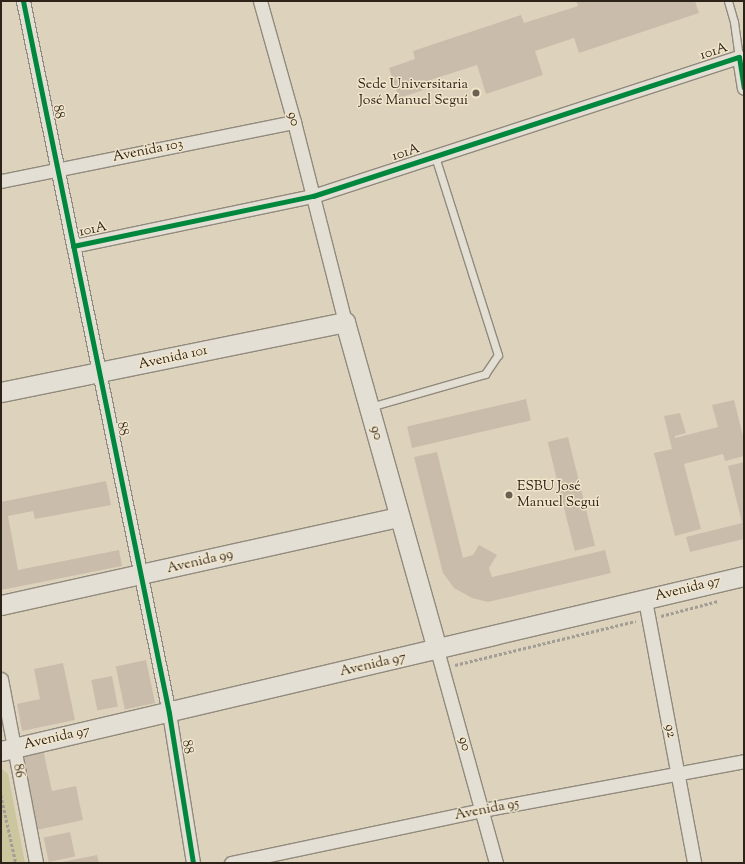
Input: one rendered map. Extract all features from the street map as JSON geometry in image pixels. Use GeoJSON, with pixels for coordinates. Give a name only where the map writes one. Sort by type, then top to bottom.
{"type":"FeatureCollection","features":[{"type":"Feature","properties":{"kind":"main road","name":"90"},"geometry":{"type":"LineString","coordinates":[[345,322],[437,650]]}},
{"type":"Feature","properties":{"kind":"main road","name":"Avenida 101"},"geometry":{"type":"LineString","coordinates":[[1,392],[345,322]]}},
{"type":"Feature","properties":{"kind":"main road","name":"Avenida 99"},"geometry":{"type":"LineString","coordinates":[[1,604],[140,575],[399,517]]}},
{"type":"Feature","properties":{"kind":"main road","name":"Avenida 97"},"geometry":{"type":"LineString","coordinates":[[7,750],[437,650],[744,576]]}},
{"type":"Feature","properties":{"kind":"street","name":"88"},"geometry":{"type":"LineString","coordinates":[[23,1],[98,373],[169,713],[193,863]]}},
{"type":"Feature","properties":{"kind":"street","name":"90"},"geometry":{"type":"LineString","coordinates":[[260,1],[294,122],[345,322]]}},
{"type":"Feature","properties":{"kind":"street"},"geometry":{"type":"LineString","coordinates":[[739,57],[744,88]]}},
{"type":"Feature","properties":{"kind":"street","name":"101A"},"geometry":{"type":"LineString","coordinates":[[73,246],[313,196],[739,57]]}},
{"type":"Feature","properties":{"kind":"street","name":"Avenida 103"},"geometry":{"type":"LineString","coordinates":[[1,181],[294,122]]}},
{"type":"Feature","properties":{"kind":"street","name":"92"},"geometry":{"type":"LineString","coordinates":[[645,600],[694,863]]}},
{"type":"Feature","properties":{"kind":"street","name":"90"},"geometry":{"type":"LineString","coordinates":[[437,650],[483,810],[496,863]]}},
{"type":"Feature","properties":{"kind":"street","name":"86"},"geometry":{"type":"LineString","coordinates":[[1,679],[7,750],[36,863]]}},
{"type":"Feature","properties":{"kind":"street","name":"Avenida 95"},"geometry":{"type":"LineString","coordinates":[[231,863],[483,810],[744,761]]}},
{"type":"Feature","properties":{"kind":"lane"},"geometry":{"type":"LineString","coordinates":[[728,1],[734,22],[739,57]]}},
{"type":"Feature","properties":{"kind":"lane"},"geometry":{"type":"LineString","coordinates":[[369,408],[485,374],[498,355],[435,156]]}},
{"type":"Feature","properties":{"kind":"path"},"geometry":{"type":"LineString","coordinates":[[442,668],[722,600]]}},
{"type":"Feature","properties":{"kind":"path"},"geometry":{"type":"LineString","coordinates":[[1,795],[16,863]]}},
{"type":"Feature","properties":{"kind":"shaded area"},"geometry":{"type":"Polygon","coordinates":[[[1,768],[8,774],[25,863],[1,863],[1,768]]]}},
{"type":"Feature","properties":{"kind":"building"},"geometry":{"type":"Polygon","coordinates":[[[576,1],[695,1],[699,13],[579,53],[574,38],[535,51],[543,75],[486,94],[477,65],[424,82],[427,89],[399,98],[389,68],[415,59],[413,51],[521,15],[524,23],[578,6],[576,1]]]}},
{"type":"Feature","properties":{"kind":"building"},"geometry":{"type":"Polygon","coordinates":[[[526,399],[531,420],[412,448],[407,426],[526,399]]]}},
{"type":"Feature","properties":{"kind":"building"},"geometry":{"type":"Polygon","coordinates":[[[734,400],[744,440],[744,456],[725,461],[723,454],[684,464],[701,529],[675,536],[654,453],[672,449],[664,416],[680,413],[686,433],[675,436],[675,438],[718,427],[712,405],[734,400]]]}},
{"type":"Feature","properties":{"kind":"building"},"geometry":{"type":"Polygon","coordinates":[[[568,437],[595,546],[575,551],[548,442],[568,437]]]}},
{"type":"Feature","properties":{"kind":"building"},"geometry":{"type":"Polygon","coordinates":[[[437,452],[463,558],[473,555],[479,545],[497,555],[489,568],[492,577],[605,550],[611,573],[488,602],[472,598],[454,588],[443,573],[414,457],[437,452]]]}},
{"type":"Feature","properties":{"kind":"building"},"geometry":{"type":"Polygon","coordinates":[[[744,462],[744,539],[690,552],[686,537],[742,523],[728,466],[744,462]]]}},
{"type":"Feature","properties":{"kind":"building"},"geometry":{"type":"Polygon","coordinates":[[[106,481],[111,505],[35,519],[33,511],[8,516],[18,570],[119,550],[122,566],[1,590],[1,502],[106,481]]]}},
{"type":"Feature","properties":{"kind":"building"},"geometry":{"type":"Polygon","coordinates":[[[146,660],[155,703],[125,709],[116,666],[146,660]]]}},
{"type":"Feature","properties":{"kind":"building"},"geometry":{"type":"Polygon","coordinates":[[[63,663],[75,720],[22,731],[17,704],[40,699],[34,669],[63,663]]]}},
{"type":"Feature","properties":{"kind":"building"},"geometry":{"type":"Polygon","coordinates":[[[112,676],[118,706],[97,710],[91,680],[112,676]]]}},
{"type":"Feature","properties":{"kind":"building"},"geometry":{"type":"Polygon","coordinates":[[[43,749],[52,791],[76,786],[83,820],[37,830],[22,753],[43,749]]]}},
{"type":"Feature","properties":{"kind":"building"},"geometry":{"type":"Polygon","coordinates":[[[70,832],[75,856],[49,862],[44,838],[70,832]]]}},
{"type":"Feature","properties":{"kind":"building"},"geometry":{"type":"Polygon","coordinates":[[[97,855],[99,863],[62,863],[62,862],[97,855]]]}},
{"type":"Feature","properties":{"kind":"cycle path"},"geometry":{"type":"LineString","coordinates":[[23,1],[169,713],[193,863]]}},
{"type":"Feature","properties":{"kind":"cycle path"},"geometry":{"type":"LineString","coordinates":[[73,246],[313,196],[739,57],[744,88]]}},
{"type":"Feature","properties":{"kind":"place","name":"Sede Universitaria José Manuel Seguí"},"geometry":{"type":"Point","coordinates":[476,93]}},
{"type":"Feature","properties":{"kind":"place","name":"ESBU José Manuel Seguí"},"geometry":{"type":"Point","coordinates":[509,495]}}]}
